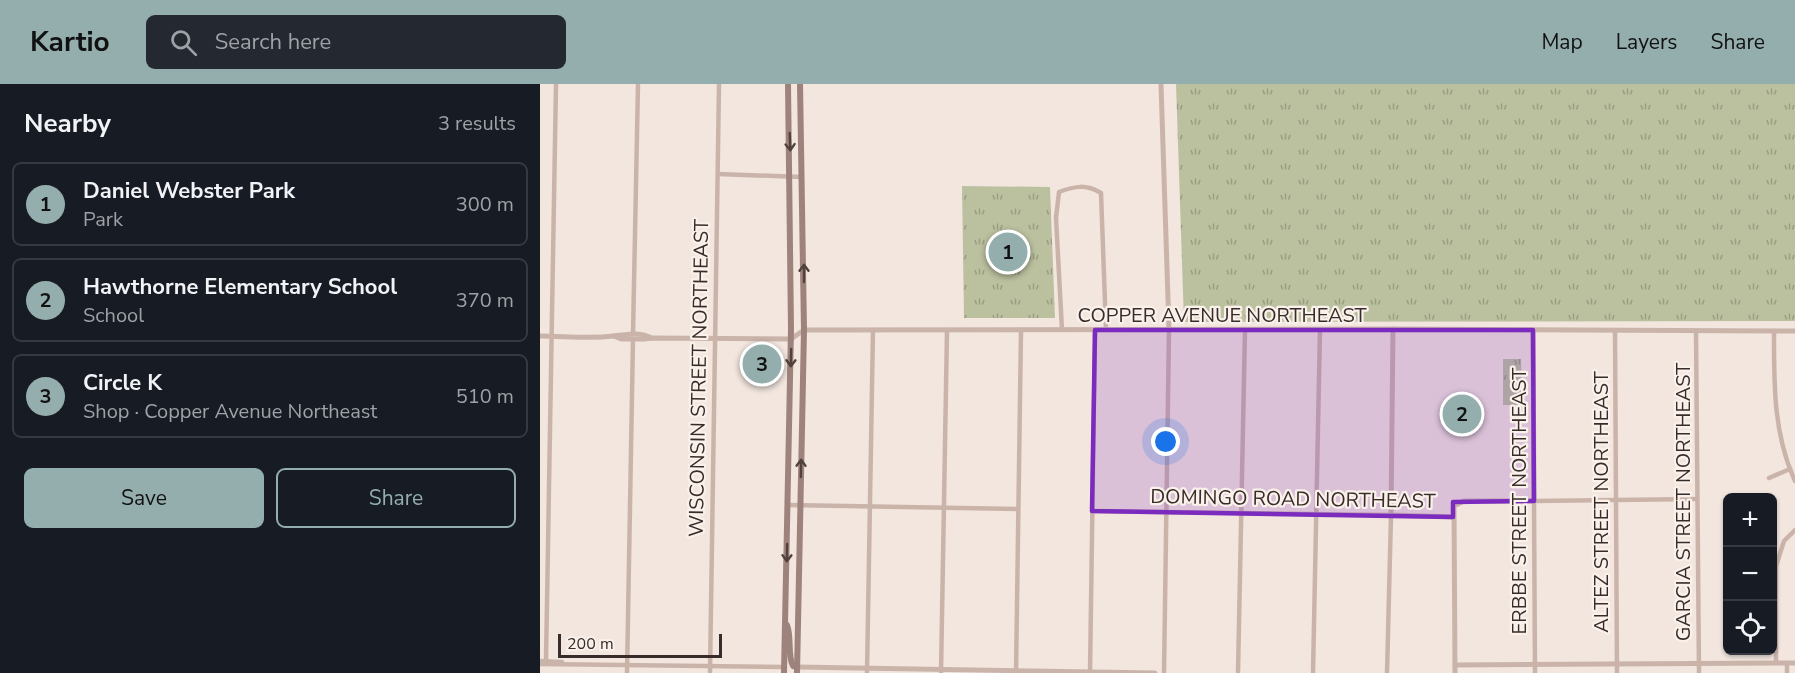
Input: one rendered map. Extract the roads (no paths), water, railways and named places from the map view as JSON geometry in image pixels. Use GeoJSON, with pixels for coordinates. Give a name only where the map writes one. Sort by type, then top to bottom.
{"type":"FeatureCollection","features":[{"type":"Feature","properties":{"kind":"main road"},"geometry":{"type":"LineString","coordinates":[[788,84],[791,339],[784,670],[790,669],[792,673]]}},
{"type":"Feature","properties":{"kind":"main road"},"geometry":{"type":"LineString","coordinates":[[797,670],[804,330],[800,84]]}},
{"type":"Feature","properties":{"kind":"main road"},"geometry":{"type":"LineString","coordinates":[[785,622],[790,634],[791,661],[797,670]]}},
{"type":"Feature","properties":{"kind":"street"},"geometry":{"type":"LineString","coordinates":[[546,673],[543,662],[556,84]]}},
{"type":"Feature","properties":{"kind":"street"},"geometry":{"type":"LineString","coordinates":[[627,673],[638,84]]}},
{"type":"Feature","properties":{"kind":"street","name":"WISCONSIN STREET NORTHEAST"},"geometry":{"type":"LineString","coordinates":[[710,673],[719,84]]}},
{"type":"Feature","properties":{"kind":"street"},"geometry":{"type":"LineString","coordinates":[[1161,84],[1169,330],[1164,673]]}},
{"type":"Feature","properties":{"kind":"street"},"geometry":{"type":"LineString","coordinates":[[718,174],[803,177]]}},
{"type":"Feature","properties":{"kind":"street"},"geometry":{"type":"LineString","coordinates":[[1062,330],[1056,218],[1059,192],[1074,186],[1091,187],[1101,193],[1106,330]]}},
{"type":"Feature","properties":{"kind":"street"},"geometry":{"type":"LineString","coordinates":[[1313,673],[1320,329]]}},
{"type":"Feature","properties":{"kind":"street"},"geometry":{"type":"LineString","coordinates":[[1387,673],[1393,329]]}},
{"type":"Feature","properties":{"kind":"street","name":"COPPER AVENUE NORTHEAST"},"geometry":{"type":"LineString","coordinates":[[804,330],[1393,329],[1795,332]]}},
{"type":"Feature","properties":{"kind":"street"},"geometry":{"type":"LineString","coordinates":[[540,336],[791,339],[804,330]]}},
{"type":"Feature","properties":{"kind":"street"},"geometry":{"type":"LineString","coordinates":[[867,670],[873,330]]}},
{"type":"Feature","properties":{"kind":"street"},"geometry":{"type":"LineString","coordinates":[[1016,672],[1021,330]]}},
{"type":"Feature","properties":{"kind":"street"},"geometry":{"type":"LineString","coordinates":[[1090,673],[1095,330]]}},
{"type":"Feature","properties":{"kind":"street"},"geometry":{"type":"LineString","coordinates":[[1238,673],[1245,330]]}},
{"type":"Feature","properties":{"kind":"street","name":"ERBBE STREET NORTHEAST"},"geometry":{"type":"LineString","coordinates":[[1533,330],[1535,673]]}},
{"type":"Feature","properties":{"kind":"street","name":"ALTEZ STREET NORTHEAST"},"geometry":{"type":"LineString","coordinates":[[1615,330],[1617,673]]}},
{"type":"Feature","properties":{"kind":"street"},"geometry":{"type":"LineString","coordinates":[[941,671],[946,331]]}},
{"type":"Feature","properties":{"kind":"street","name":"GARCIA STREET NORTHEAST"},"geometry":{"type":"LineString","coordinates":[[1696,331],[1699,673]]}},
{"type":"Feature","properties":{"kind":"street"},"geometry":{"type":"LineString","coordinates":[[1774,332],[1775,408],[1795,481]]}},
{"type":"Feature","properties":{"kind":"street"},"geometry":{"type":"LineString","coordinates":[[1769,478],[1790,469]]}},
{"type":"Feature","properties":{"kind":"street","name":"DOMINGO ROAD NORTHEAST"},"geometry":{"type":"LineString","coordinates":[[1092,511],[1453,517],[1454,506],[1460,502],[1697,499]]}},
{"type":"Feature","properties":{"kind":"street"},"geometry":{"type":"LineString","coordinates":[[788,505],[1018,509]]}},
{"type":"Feature","properties":{"kind":"street"},"geometry":{"type":"LineString","coordinates":[[1453,517],[1455,673]]}},
{"type":"Feature","properties":{"kind":"street"},"geometry":{"type":"LineString","coordinates":[[1776,663],[1776,566],[1784,541],[1795,530]]}},
{"type":"Feature","properties":{"kind":"street"},"geometry":{"type":"LineString","coordinates":[[543,662],[784,670]]}},
{"type":"Feature","properties":{"kind":"street"},"geometry":{"type":"LineString","coordinates":[[1787,663],[1787,673]]}},
{"type":"Feature","properties":{"kind":"street"},"geometry":{"type":"LineString","coordinates":[[1455,665],[1795,663]]}},
{"type":"Feature","properties":{"kind":"street"},"geometry":{"type":"LineString","coordinates":[[797,670],[1155,673]]}},
{"type":"Feature","properties":{"kind":"place","name":"Daniel Webster Park"},"geometry":{"type":"Point","coordinates":[1008,252]}},
{"type":"Feature","properties":{"kind":"place","name":"Circle K"},"geometry":{"type":"Point","coordinates":[762,364]}},
{"type":"Feature","properties":{"kind":"place","name":"Hawthorne Elementary School"},"geometry":{"type":"Point","coordinates":[1462,414]}}]}
